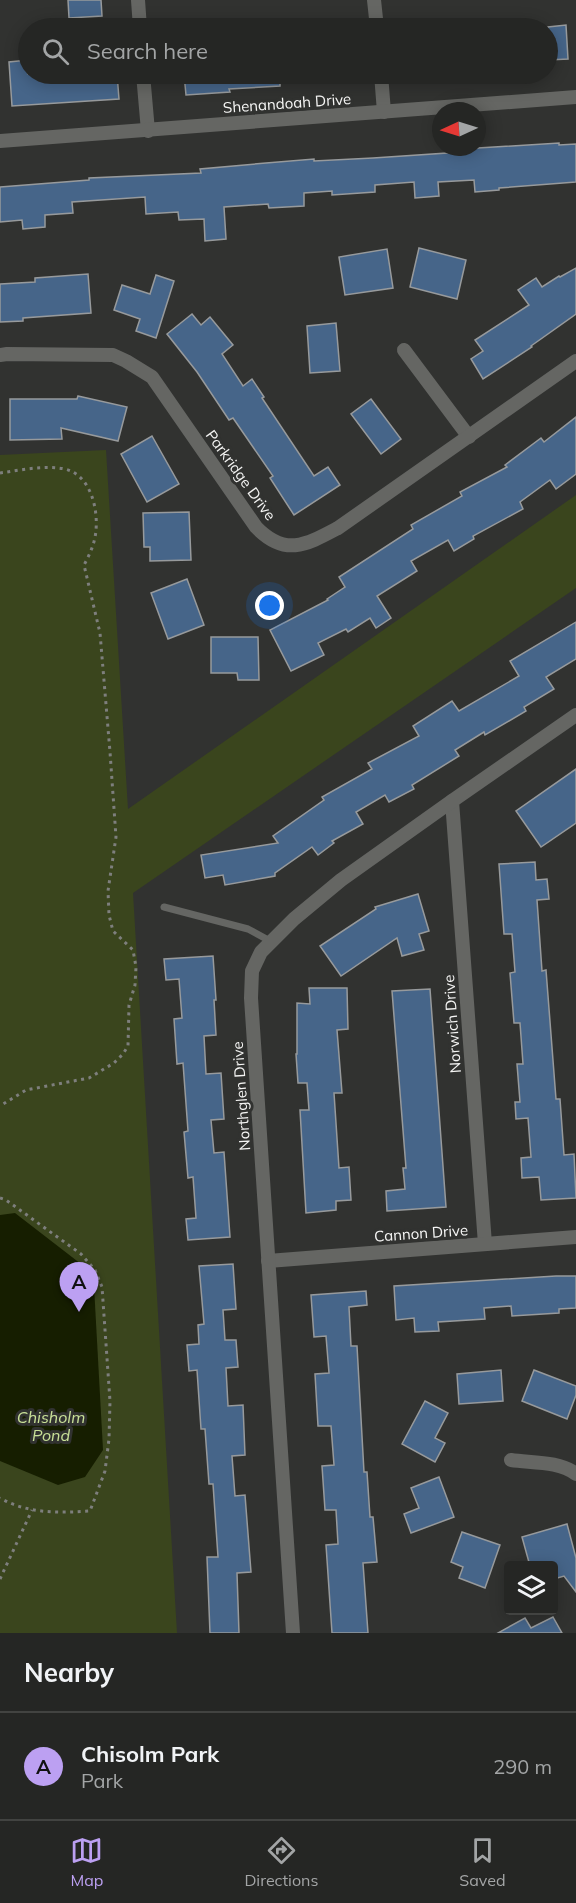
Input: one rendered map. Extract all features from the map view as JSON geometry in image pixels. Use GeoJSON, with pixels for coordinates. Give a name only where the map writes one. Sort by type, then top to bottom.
{"type":"FeatureCollection","features":[{"type":"Feature","properties":{"kind":"street"},"geometry":{"type":"LineString","coordinates":[[138,0],[139,18]]}},
{"type":"Feature","properties":{"kind":"street"},"geometry":{"type":"LineString","coordinates":[[374,0],[376,18]]}},
{"type":"Feature","properties":{"kind":"street"},"geometry":{"type":"LineString","coordinates":[[144,84],[147,131]]}},
{"type":"Feature","properties":{"kind":"street"},"geometry":{"type":"LineString","coordinates":[[382,84],[384,112]]}},
{"type":"Feature","properties":{"kind":"street","name":"Shenandoah Drive"},"geometry":{"type":"LineString","coordinates":[[0,141],[576,97]]}},
{"type":"Feature","properties":{"kind":"street"},"geometry":{"type":"LineString","coordinates":[[404,350],[469,437]]}},
{"type":"Feature","properties":{"kind":"street","name":"Parkridge Drive"},"geometry":{"type":"LineString","coordinates":[[0,355],[112,355],[152,377],[256,527],[268,539],[277,543],[300,546],[338,528],[576,361]]}},
{"type":"Feature","properties":{"kind":"street","name":"Northglen Drive"},"geometry":{"type":"LineString","coordinates":[[293,1633],[251,998],[252,971],[261,952],[294,919],[341,880],[576,715]]}},
{"type":"Feature","properties":{"kind":"street","name":"Norwich Drive"},"geometry":{"type":"LineString","coordinates":[[452,801],[485,1244]]}},
{"type":"Feature","properties":{"kind":"street","name":"Cannon Drive"},"geometry":{"type":"LineString","coordinates":[[268,1261],[576,1237]]}},
{"type":"Feature","properties":{"kind":"street"},"geometry":{"type":"LineString","coordinates":[[512,1460],[559,1465],[576,1474]]}},
{"type":"Feature","properties":{"kind":"lane"},"geometry":{"type":"LineString","coordinates":[[164,907],[248,929],[272,942]]}},
{"type":"Feature","properties":{"kind":"path"},"geometry":{"type":"LineString","coordinates":[[0,473],[35,468],[64,469],[80,475],[89,489],[96,511],[93,546],[84,565],[100,633],[110,752],[116,837],[108,891],[109,915],[113,931],[133,950],[136,967],[135,985],[129,1005],[128,1046],[123,1054],[114,1063],[89,1078],[26,1090],[0,1106]]}},
{"type":"Feature","properties":{"kind":"path"},"geometry":{"type":"LineString","coordinates":[[0,1198],[81,1254],[95,1270],[102,1287],[110,1401],[105,1471],[90,1511],[54,1513],[32,1510],[0,1498]]}},
{"type":"Feature","properties":{"kind":"path"},"geometry":{"type":"LineString","coordinates":[[0,1579],[32,1510]]}},
{"type":"Feature","properties":{"kind":"shaded area"},"geometry":{"type":"Polygon","coordinates":[[[106,450],[128,809],[576,495],[576,588],[133,893],[177,1633],[0,1633],[0,455],[106,450]]]}},
{"type":"Feature","properties":{"kind":"water","name":"Chisholm Pond"},"geometry":{"type":"Polygon","coordinates":[[[15,1213],[81,1264],[94,1286],[103,1450],[85,1477],[58,1485],[0,1461],[0,1215],[15,1213]]]}},
{"type":"Feature","properties":{"kind":"building"},"geometry":{"type":"Polygon","coordinates":[[[68,0],[101,0],[102,16],[69,18],[68,0]]]}},
{"type":"Feature","properties":{"kind":"building"},"geometry":{"type":"Polygon","coordinates":[[[566,25],[568,59],[558,60],[558,26],[566,25]]]}},
{"type":"Feature","properties":{"kind":"building"},"geometry":{"type":"Polygon","coordinates":[[[18,61],[18,84],[118,84],[119,99],[12,106],[9,62],[18,61]]]}},
{"type":"Feature","properties":{"kind":"building"},"geometry":{"type":"Polygon","coordinates":[[[185,84],[280,84],[280,86],[229,89],[230,92],[186,95],[185,84]]]}},
{"type":"Feature","properties":{"kind":"building"},"geometry":{"type":"Polygon","coordinates":[[[576,144],[576,182],[475,192],[474,180],[438,182],[439,196],[415,198],[414,182],[375,185],[375,192],[332,195],[332,191],[304,193],[304,206],[269,208],[268,204],[224,207],[226,239],[205,241],[204,219],[179,220],[178,212],[146,214],[145,197],[72,202],[73,213],[45,215],[45,227],[23,229],[22,220],[0,222],[0,187],[89,180],[89,178],[201,173],[200,169],[314,159],[314,161],[432,154],[432,156],[486,156],[486,148],[576,144]]]}},
{"type":"Feature","properties":{"kind":"building"},"geometry":{"type":"Polygon","coordinates":[[[419,248],[466,260],[457,299],[410,287],[419,248]]]}},
{"type":"Feature","properties":{"kind":"building"},"geometry":{"type":"Polygon","coordinates":[[[387,249],[393,288],[345,295],[339,257],[387,249]]]}},
{"type":"Feature","properties":{"kind":"building"},"geometry":{"type":"Polygon","coordinates":[[[576,268],[576,314],[532,347],[483,379],[471,359],[483,351],[475,340],[529,305],[518,290],[536,278],[542,287],[576,268]]]}},
{"type":"Feature","properties":{"kind":"building"},"geometry":{"type":"Polygon","coordinates":[[[88,274],[91,313],[0,322],[0,284],[35,282],[35,278],[88,274]]]}},
{"type":"Feature","properties":{"kind":"building"},"geometry":{"type":"Polygon","coordinates":[[[156,275],[174,281],[156,338],[136,331],[140,319],[114,310],[122,285],[150,294],[156,275]]]}},
{"type":"Feature","properties":{"kind":"building"},"geometry":{"type":"Polygon","coordinates":[[[192,314],[201,325],[210,317],[233,345],[222,354],[243,386],[252,379],[264,397],[262,398],[314,476],[328,467],[340,485],[294,515],[270,478],[273,476],[233,418],[229,420],[197,372],[167,334],[192,314]]]}},
{"type":"Feature","properties":{"kind":"building"},"geometry":{"type":"Polygon","coordinates":[[[336,323],[340,371],[310,373],[307,326],[336,323]]]}},
{"type":"Feature","properties":{"kind":"building"},"geometry":{"type":"Polygon","coordinates":[[[78,396],[127,407],[118,441],[61,428],[62,439],[10,440],[10,399],[77,399],[78,396]]]}},
{"type":"Feature","properties":{"kind":"building"},"geometry":{"type":"Polygon","coordinates":[[[371,399],[401,439],[381,454],[351,414],[371,399]]]}},
{"type":"Feature","properties":{"kind":"building"},"geometry":{"type":"Polygon","coordinates":[[[576,417],[576,474],[556,489],[550,480],[520,502],[523,509],[473,536],[474,539],[454,551],[448,540],[411,561],[417,571],[377,596],[391,618],[376,628],[370,618],[348,632],[346,629],[318,643],[324,655],[291,671],[270,630],[328,600],[345,587],[339,577],[413,529],[411,525],[462,496],[460,492],[507,467],[505,465],[541,438],[544,442],[576,417]]]}},
{"type":"Feature","properties":{"kind":"building"},"geometry":{"type":"Polygon","coordinates":[[[152,436],[179,484],[147,502],[121,454],[152,436]]]}},
{"type":"Feature","properties":{"kind":"building"},"geometry":{"type":"Polygon","coordinates":[[[189,512],[191,560],[150,561],[150,547],[144,547],[143,513],[189,512]]]}},
{"type":"Feature","properties":{"kind":"building"},"geometry":{"type":"Polygon","coordinates":[[[187,579],[204,625],[168,639],[151,593],[187,579]]]}},
{"type":"Feature","properties":{"kind":"building"},"geometry":{"type":"Polygon","coordinates":[[[576,622],[576,659],[546,677],[554,689],[524,707],[526,711],[485,735],[484,732],[455,750],[459,756],[412,785],[414,789],[389,802],[385,795],[356,812],[363,824],[332,841],[334,843],[318,855],[312,847],[275,873],[275,876],[225,885],[223,875],[205,878],[201,855],[278,843],[273,836],[324,800],[322,797],[372,769],[368,763],[419,736],[413,726],[452,701],[459,711],[519,676],[510,661],[576,622]]]}},
{"type":"Feature","properties":{"kind":"building"},"geometry":{"type":"Polygon","coordinates":[[[211,637],[258,637],[259,680],[238,680],[237,673],[211,673],[211,637]]]}},
{"type":"Feature","properties":{"kind":"building"},"geometry":{"type":"Polygon","coordinates":[[[576,769],[576,823],[541,847],[516,811],[576,769]]]}},
{"type":"Feature","properties":{"kind":"building"},"geometry":{"type":"Polygon","coordinates":[[[535,862],[536,880],[547,879],[549,899],[537,900],[542,971],[546,970],[556,1099],[560,1099],[564,1155],[574,1154],[576,1198],[541,1200],[539,1177],[522,1178],[521,1158],[531,1157],[528,1118],[516,1119],[515,1102],[520,1102],[517,1064],[523,1064],[520,1023],[514,1023],[510,973],[515,972],[512,934],[504,934],[499,864],[535,862]]]}},
{"type":"Feature","properties":{"kind":"building"},"geometry":{"type":"Polygon","coordinates":[[[418,894],[429,931],[419,934],[424,950],[402,956],[397,938],[341,976],[320,946],[376,909],[375,907],[418,894]]]}},
{"type":"Feature","properties":{"kind":"building"},"geometry":{"type":"Polygon","coordinates":[[[213,956],[216,1035],[204,1036],[206,1074],[221,1073],[224,1119],[211,1120],[214,1153],[224,1152],[230,1237],[188,1240],[186,1219],[196,1218],[193,1177],[188,1178],[184,1132],[188,1131],[183,1063],[177,1064],[174,1019],[182,1018],[179,979],[166,980],[164,959],[213,956]]]}},
{"type":"Feature","properties":{"kind":"building"},"geometry":{"type":"Polygon","coordinates":[[[309,988],[347,988],[348,1029],[337,1030],[342,1093],[334,1093],[339,1168],[349,1167],[351,1200],[336,1201],[336,1210],[306,1213],[300,1110],[309,1110],[307,1083],[298,1083],[296,1054],[297,1003],[310,1004],[309,988]]]}},
{"type":"Feature","properties":{"kind":"building"},"geometry":{"type":"Polygon","coordinates":[[[430,989],[446,1207],[387,1211],[386,1191],[405,1189],[403,1168],[406,1168],[392,991],[430,989]]]}},
{"type":"Feature","properties":{"kind":"building"},"geometry":{"type":"Polygon","coordinates":[[[233,1264],[236,1309],[223,1310],[225,1340],[236,1340],[238,1367],[226,1368],[228,1406],[243,1405],[245,1455],[232,1456],[235,1496],[245,1495],[251,1572],[237,1573],[239,1633],[210,1633],[207,1557],[218,1557],[213,1484],[209,1484],[205,1429],[201,1429],[197,1370],[189,1371],[187,1345],[199,1344],[198,1325],[204,1324],[199,1266],[233,1264]]]}},
{"type":"Feature","properties":{"kind":"building"},"geometry":{"type":"Polygon","coordinates":[[[576,1276],[576,1308],[559,1309],[559,1313],[512,1316],[511,1306],[484,1308],[485,1319],[438,1322],[439,1331],[415,1332],[414,1318],[396,1320],[394,1286],[576,1276]]]}},
{"type":"Feature","properties":{"kind":"building"},"geometry":{"type":"Polygon","coordinates":[[[366,1291],[367,1305],[349,1307],[351,1346],[357,1346],[364,1472],[367,1472],[370,1517],[373,1517],[377,1562],[363,1563],[368,1633],[332,1633],[326,1545],[338,1544],[336,1510],[325,1510],[322,1466],[334,1465],[331,1426],[318,1426],[315,1374],[329,1373],[326,1336],[314,1337],[311,1295],[366,1291]]]}},
{"type":"Feature","properties":{"kind":"building"},"geometry":{"type":"Polygon","coordinates":[[[501,1370],[503,1401],[459,1404],[457,1374],[501,1370]]]}},
{"type":"Feature","properties":{"kind":"building"},"geometry":{"type":"Polygon","coordinates":[[[534,1370],[576,1386],[576,1395],[567,1419],[522,1401],[534,1370]]]}},
{"type":"Feature","properties":{"kind":"building"},"geometry":{"type":"Polygon","coordinates":[[[425,1401],[448,1413],[435,1438],[445,1443],[435,1462],[402,1444],[425,1401]]]}},
{"type":"Feature","properties":{"kind":"building"},"geometry":{"type":"Polygon","coordinates":[[[439,1477],[454,1517],[411,1533],[404,1514],[419,1508],[411,1488],[439,1477]]]}},
{"type":"Feature","properties":{"kind":"building"},"geometry":{"type":"Polygon","coordinates":[[[567,1524],[576,1558],[576,1592],[564,1576],[558,1578],[558,1561],[529,1561],[522,1537],[567,1524]]]}},
{"type":"Feature","properties":{"kind":"building"},"geometry":{"type":"Polygon","coordinates":[[[462,1532],[500,1545],[485,1588],[459,1578],[463,1567],[451,1562],[462,1532]]]}},
{"type":"Feature","properties":{"kind":"building"},"geometry":{"type":"Polygon","coordinates":[[[553,1617],[562,1633],[498,1633],[525,1618],[531,1628],[553,1617]]]}},
{"type":"Feature","properties":{"kind":"place","name":"Chisolm Park"},"geometry":{"type":"Point","coordinates":[79,1312]}}]}
